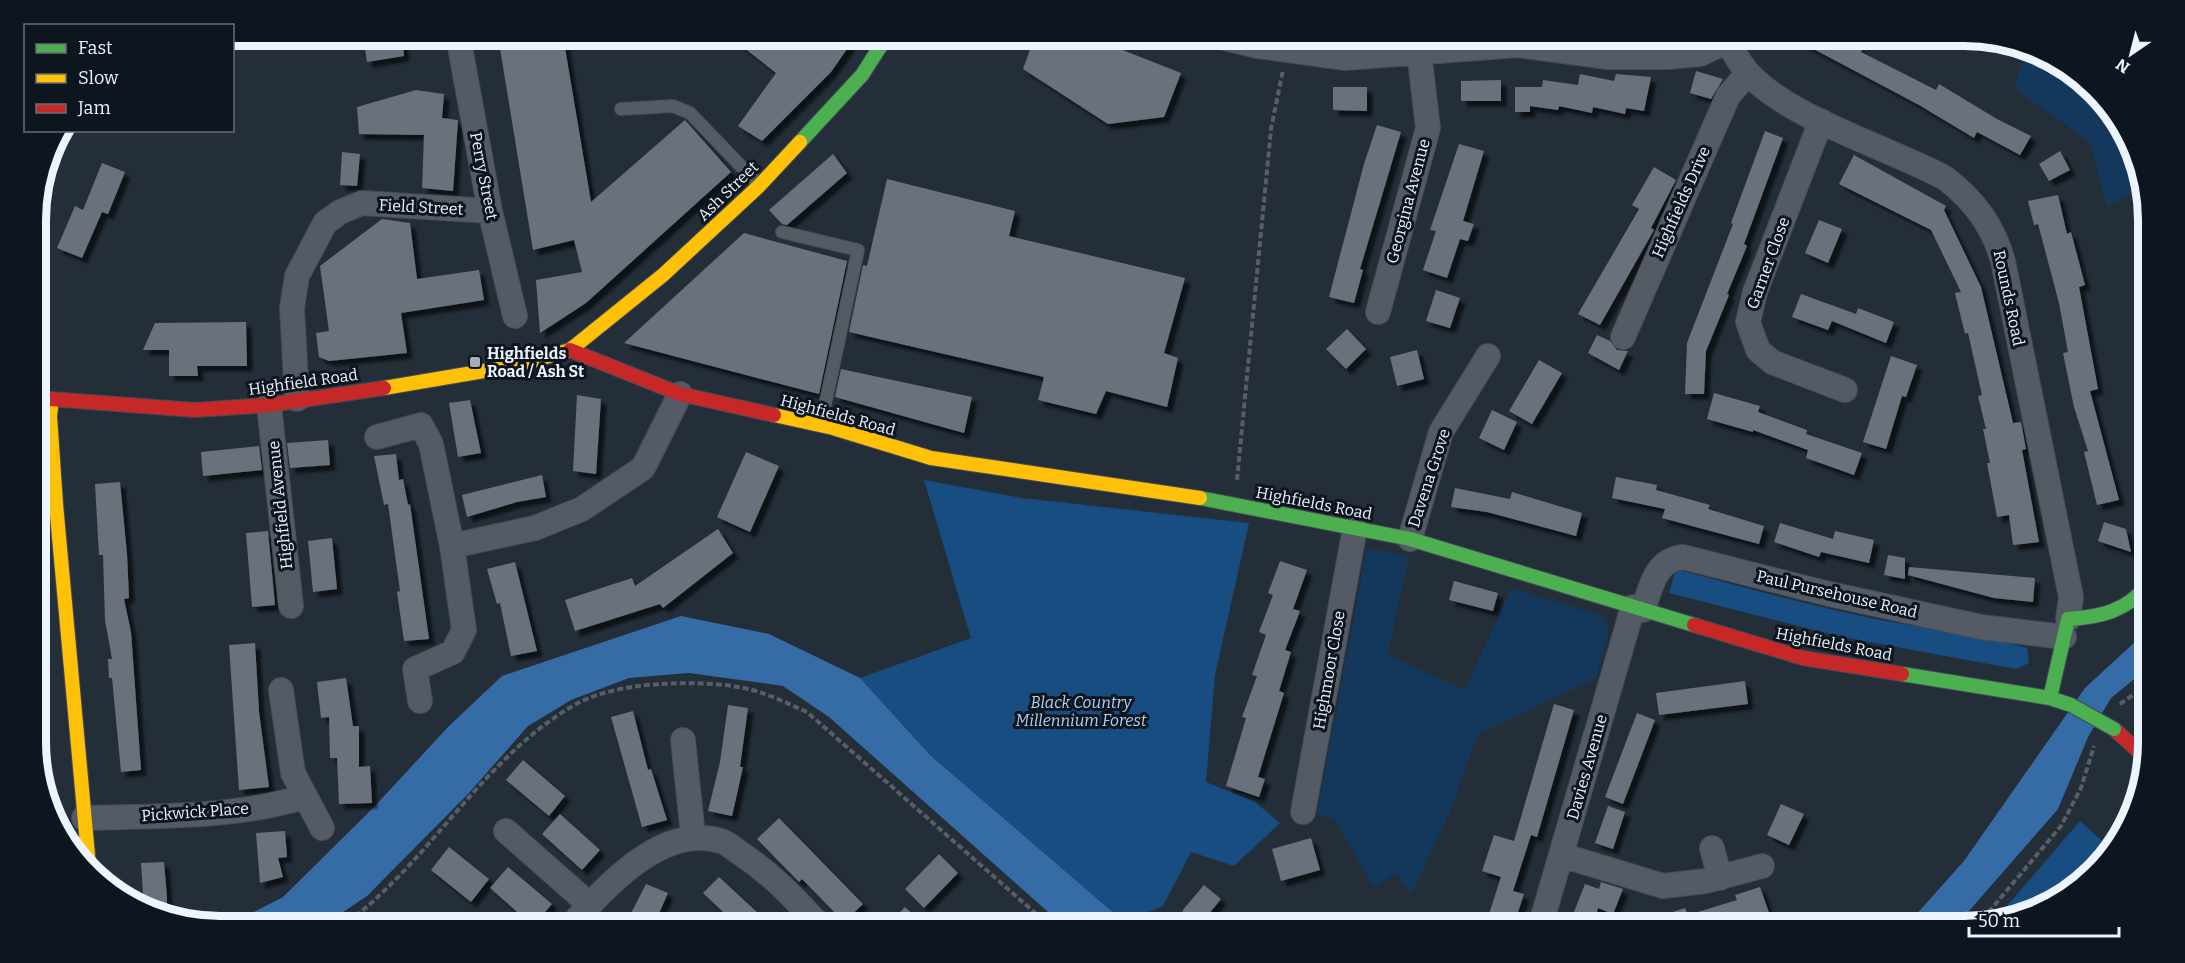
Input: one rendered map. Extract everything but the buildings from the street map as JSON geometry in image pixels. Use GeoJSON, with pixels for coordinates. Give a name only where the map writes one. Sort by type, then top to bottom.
{"type":"FeatureCollection","features":[{"type":"Feature","properties":{"kind":"street"},"geometry":{"type":"LineString","coordinates":[[1261,46],[1345,58],[1500,46]]}},
{"type":"Feature","properties":{"kind":"street"},"geometry":{"type":"LineString","coordinates":[[1527,46],[1608,57],[1667,57],[1700,54],[1714,46]]}},
{"type":"Feature","properties":{"kind":"street","name":"Rounds Road"},"geometry":{"type":"LineString","coordinates":[[1731,46],[1748,73],[1785,101],[1821,121],[1945,178],[1975,205],[1993,231],[2003,261],[2071,597],[2050,698]]}},
{"type":"Feature","properties":{"kind":"street","name":"Perry Street"},"geometry":{"type":"LineString","coordinates":[[460,47],[490,211],[515,316]]}},
{"type":"Feature","properties":{"kind":"street","name":"Ash Street"},"geometry":{"type":"LineString","coordinates":[[570,350],[663,275],[759,186],[861,75],[880,47]]}},
{"type":"Feature","properties":{"kind":"street","name":"Georgina Avenue"},"geometry":{"type":"LineString","coordinates":[[1378,312],[1428,128],[1419,52]]}},
{"type":"Feature","properties":{"kind":"street","name":"Highfields Drive"},"geometry":{"type":"LineString","coordinates":[[1623,337],[1728,96],[1748,73]]}},
{"type":"Feature","properties":{"kind":"street","name":"Garner Close"},"geometry":{"type":"LineString","coordinates":[[1821,121],[1755,292],[1748,322],[1758,350],[1772,362],[1845,390]]}},
{"type":"Feature","properties":{"kind":"street","name":"Field Street"},"geometry":{"type":"LineString","coordinates":[[297,399],[292,308],[297,276],[325,223],[340,212],[362,203],[490,211]]}},
{"type":"Feature","properties":{"kind":"street","name":"Highfields Road"},"geometry":{"type":"LineString","coordinates":[[570,350],[680,394],[821,425],[931,458],[1235,504],[1410,539],[1803,658],[2050,698],[2071,705],[2114,729],[2138,750]]}},
{"type":"Feature","properties":{"kind":"street","name":"Highfield Road"},"geometry":{"type":"LineString","coordinates":[[47,399],[195,410],[269,405],[462,376],[514,366],[570,350]]}},
{"type":"Feature","properties":{"kind":"street","name":"Davena Grove"},"geometry":{"type":"LineString","coordinates":[[1410,539],[1441,432],[1488,356]]}},
{"type":"Feature","properties":{"kind":"street"},"geometry":{"type":"LineString","coordinates":[[452,546],[535,528],[582,509],[643,468],[680,394]]}},
{"type":"Feature","properties":{"kind":"street"},"geometry":{"type":"LineString","coordinates":[[52,400],[50,416],[55,493],[88,855]]}},
{"type":"Feature","properties":{"kind":"street","name":"Highfield Avenue"},"geometry":{"type":"LineString","coordinates":[[269,405],[291,606]]}},
{"type":"Feature","properties":{"kind":"street"},"geometry":{"type":"LineString","coordinates":[[377,437],[422,425],[431,444],[452,546],[464,630],[453,652],[416,669],[420,701]]}},
{"type":"Feature","properties":{"kind":"street","name":"Highmoor Close"},"geometry":{"type":"LineString","coordinates":[[1303,812],[1355,528]]}},
{"type":"Feature","properties":{"kind":"street","name":"Paul Pursehouse Road"},"geometry":{"type":"LineString","coordinates":[[1638,609],[1657,571],[1666,562],[1683,557],[1825,593],[1981,627],[2066,628]]}},
{"type":"Feature","properties":{"kind":"street"},"geometry":{"type":"LineString","coordinates":[[2066,628],[2120,612],[2138,598]]}},
{"type":"Feature","properties":{"kind":"street","name":"Davies Avenue"},"geometry":{"type":"LineString","coordinates":[[1543,916],[1638,609]]}},
{"type":"Feature","properties":{"kind":"street"},"geometry":{"type":"LineString","coordinates":[[281,690],[293,773],[322,828]]}},
{"type":"Feature","properties":{"kind":"street"},"geometry":{"type":"LineString","coordinates":[[683,740],[693,836]]}},
{"type":"Feature","properties":{"kind":"street","name":"Pickwick Place"},"geometry":{"type":"LineString","coordinates":[[84,818],[204,815],[277,805],[304,797]]}},
{"type":"Feature","properties":{"kind":"street"},"geometry":{"type":"LineString","coordinates":[[506,831],[590,905]]}},
{"type":"Feature","properties":{"kind":"street"},"geometry":{"type":"LineString","coordinates":[[580,916],[625,870],[651,854],[693,836],[723,842],[770,873],[811,916]]}},
{"type":"Feature","properties":{"kind":"street"},"geometry":{"type":"LineString","coordinates":[[1712,848],[1720,878]]}},
{"type":"Feature","properties":{"kind":"street"},"geometry":{"type":"LineString","coordinates":[[1562,855],[1663,886],[1685,886],[1762,866]]}},
{"type":"Feature","properties":{"kind":"lane"},"geometry":{"type":"LineString","coordinates":[[621,109],[673,106],[690,113],[759,186]]}},
{"type":"Feature","properties":{"kind":"lane"},"geometry":{"type":"LineString","coordinates":[[782,232],[858,250],[821,425]]}},
{"type":"Feature","properties":{"kind":"path"},"geometry":{"type":"LineString","coordinates":[[1235,504],[1271,129],[1285,59]]}},
{"type":"Feature","properties":{"kind":"path"},"geometry":{"type":"LineString","coordinates":[[2118,705],[2138,691]]}},
{"type":"Feature","properties":{"kind":"path"},"geometry":{"type":"LineString","coordinates":[[1987,915],[2061,826],[2081,788],[2097,740]]}},
{"type":"Feature","properties":{"kind":"shaded area"},"geometry":{"type":"Polygon","coordinates":[[[2024,57],[2052,70],[2088,97],[2115,134],[2133,175],[2136,192],[2107,206],[2090,142],[2014,88],[2024,57]]]}},
{"type":"Feature","properties":{"kind":"shaded area"},"geometry":{"type":"Polygon","coordinates":[[[1367,548],[1409,557],[1387,655],[1465,690],[1511,588],[1602,616],[1609,630],[1596,678],[1478,734],[1447,819],[1411,894],[1397,873],[1374,887],[1334,819],[1317,814],[1367,548]]]}},
{"type":"Feature","properties":{"kind":"shaded area"},"geometry":{"type":"Polygon","coordinates":[[[681,616],[769,634],[860,678],[930,755],[1117,916],[1053,916],[829,717],[783,686],[689,673],[629,678],[571,700],[528,726],[468,794],[367,896],[337,916],[246,916],[283,897],[374,807],[448,727],[502,676],[681,616]]]}},
{"type":"Feature","properties":{"kind":"shaded area"},"geometry":{"type":"Polygon","coordinates":[[[2138,639],[2138,676],[2111,698],[2088,737],[2058,809],[1965,916],[1915,916],[1964,861],[2085,688],[2138,639]]]}},
{"type":"Feature","properties":{"kind":"green space","name":"Black Country Millennium Forest"},"geometry":{"type":"Polygon","coordinates":[[[924,480],[1022,498],[1249,523],[1215,675],[1206,782],[1255,802],[1280,823],[1234,866],[1191,852],[1163,906],[1139,916],[1117,916],[930,755],[860,678],[971,638],[924,480]]]}},
{"type":"Feature","properties":{"kind":"green space"},"geometry":{"type":"Polygon","coordinates":[[[1676,569],[1850,614],[1990,639],[2027,648],[2029,663],[2016,669],[1842,637],[1669,593],[1676,569]]]}},
{"type":"Feature","properties":{"kind":"green space"},"geometry":{"type":"Polygon","coordinates":[[[2080,821],[2102,841],[2070,881],[2041,899],[2002,912],[2080,821]]]}},
{"type":"Feature","properties":{"kind":"traffic: fast"},"geometry":{"type":"LineString","coordinates":[[800,142],[862,75],[880,47]]}},
{"type":"Feature","properties":{"kind":"traffic: fast"},"geometry":{"type":"LineString","coordinates":[[1200,498],[1410,539],[1694,625]]}},
{"type":"Feature","properties":{"kind":"traffic: fast"},"geometry":{"type":"LineString","coordinates":[[2050,698],[2068,619],[2113,611],[2138,595]]}},
{"type":"Feature","properties":{"kind":"traffic: fast"},"geometry":{"type":"LineString","coordinates":[[1902,674],[2050,698],[2071,705]]}},
{"type":"Feature","properties":{"kind":"traffic: fast"},"geometry":{"type":"LineString","coordinates":[[2071,705],[2114,729]]}},
{"type":"Feature","properties":{"kind":"traffic: slow"},"geometry":{"type":"LineString","coordinates":[[384,388],[514,366],[570,350],[663,275],[759,186],[800,142]]}},
{"type":"Feature","properties":{"kind":"traffic: slow"},"geometry":{"type":"LineString","coordinates":[[52,400],[50,416],[56,504],[88,855]]}},
{"type":"Feature","properties":{"kind":"traffic: slow"},"geometry":{"type":"LineString","coordinates":[[774,415],[833,428],[931,458],[1200,498]]}},
{"type":"Feature","properties":{"kind":"traffic: jam"},"geometry":{"type":"LineString","coordinates":[[570,350],[680,394],[774,415]]}},
{"type":"Feature","properties":{"kind":"traffic: jam"},"geometry":{"type":"LineString","coordinates":[[47,399],[195,410],[269,405],[384,388]]}},
{"type":"Feature","properties":{"kind":"traffic: jam"},"geometry":{"type":"LineString","coordinates":[[1694,625],[1803,658],[1902,674]]}},
{"type":"Feature","properties":{"kind":"traffic: jam"},"geometry":{"type":"LineString","coordinates":[[2114,729],[2138,750]]}},
{"type":"Feature","properties":{"kind":"place","name":"Highfields Road / Ash St"},"geometry":{"type":"Point","coordinates":[475,362]}}]}
